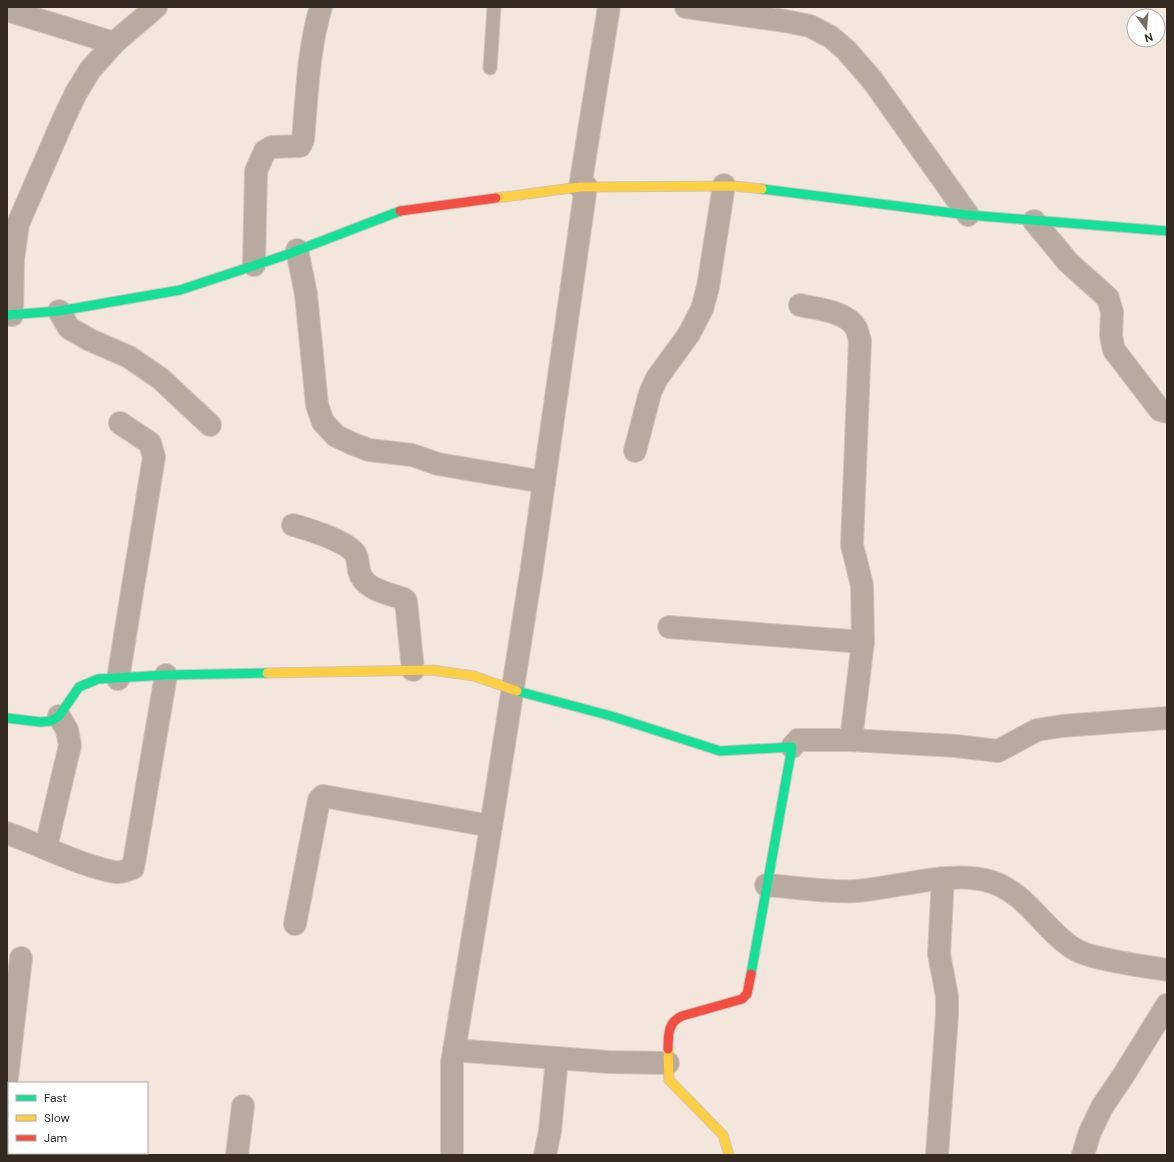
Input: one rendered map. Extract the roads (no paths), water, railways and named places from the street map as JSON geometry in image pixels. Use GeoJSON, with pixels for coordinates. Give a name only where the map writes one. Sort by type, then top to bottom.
{"type":"FeatureCollection","features":[{"type":"Feature","properties":{"kind":"street"},"geometry":{"type":"LineString","coordinates":[[156,7],[114,43],[90,70],[76,93],[12,221],[13,260],[9,315],[59,311],[180,290],[297,250],[402,210],[583,187],[724,185],[968,215],[1167,231]]}},
{"type":"Feature","properties":{"kind":"street"},"geometry":{"type":"LineString","coordinates":[[254,265],[256,171],[266,151],[272,147],[300,146],[303,140],[308,79],[316,21],[321,7]]}},
{"type":"Feature","properties":{"kind":"street"},"geometry":{"type":"LineString","coordinates":[[452,1155],[452,1063],[513,690],[544,482],[583,187],[609,7]]}},
{"type":"Feature","properties":{"kind":"street"},"geometry":{"type":"LineString","coordinates":[[686,7],[810,26],[832,37],[846,50],[873,81],[968,215]]}},
{"type":"Feature","properties":{"kind":"street"},"geometry":{"type":"LineString","coordinates":[[7,10],[114,43]]}},
{"type":"Feature","properties":{"kind":"street"},"geometry":{"type":"LineString","coordinates":[[635,451],[650,393],[657,378],[689,334],[702,309],[708,287],[724,185]]}},
{"type":"Feature","properties":{"kind":"street"},"geometry":{"type":"LineString","coordinates":[[1034,221],[1068,262],[1108,298],[1112,312],[1111,336],[1114,350],[1160,410],[1167,412]]}},
{"type":"Feature","properties":{"kind":"street"},"geometry":{"type":"LineString","coordinates":[[297,250],[306,294],[317,405],[323,422],[336,436],[369,450],[412,455],[438,464],[544,482]]}},
{"type":"Feature","properties":{"kind":"street"},"geometry":{"type":"LineString","coordinates":[[800,305],[837,315],[850,321],[856,328],[860,340],[852,545],[862,585],[864,642],[851,740]]}},
{"type":"Feature","properties":{"kind":"street"},"geometry":{"type":"LineString","coordinates":[[59,311],[69,328],[90,340],[129,357],[161,379],[210,425]]}},
{"type":"Feature","properties":{"kind":"street"},"geometry":{"type":"LineString","coordinates":[[118,678],[154,457],[150,443],[120,423]]}},
{"type":"Feature","properties":{"kind":"street"},"geometry":{"type":"LineString","coordinates":[[293,525],[316,532],[354,551],[361,579],[366,585],[404,599],[407,605],[412,670]]}},
{"type":"Feature","properties":{"kind":"street"},"geometry":{"type":"LineString","coordinates":[[669,627],[864,642]]}},
{"type":"Feature","properties":{"kind":"street"},"geometry":{"type":"LineString","coordinates":[[7,718],[40,722],[51,721],[59,716],[79,687],[98,679],[166,675],[432,670],[474,676],[513,690],[611,716],[720,751],[792,747]]}},
{"type":"Feature","properties":{"kind":"street"},"geometry":{"type":"LineString","coordinates":[[7,833],[46,847],[70,858],[116,872],[133,868],[166,675]]}},
{"type":"Feature","properties":{"kind":"street"},"geometry":{"type":"LineString","coordinates":[[46,847],[70,745],[67,730],[59,716]]}},
{"type":"Feature","properties":{"kind":"street"},"geometry":{"type":"LineString","coordinates":[[729,1155],[723,1135],[669,1080],[668,1063],[670,1028],[675,1019],[742,999],[747,994],[792,747],[798,740],[851,740],[956,746],[998,751],[1037,730],[1062,726],[1167,718]]}},
{"type":"Feature","properties":{"kind":"street"},"geometry":{"type":"LineString","coordinates":[[295,924],[319,800],[323,796],[491,826]]}},
{"type":"Feature","properties":{"kind":"street"},"geometry":{"type":"LineString","coordinates":[[766,884],[855,891],[943,878],[990,881],[1010,889],[1066,943],[1077,950],[1091,955],[1167,970]]}},
{"type":"Feature","properties":{"kind":"street"},"geometry":{"type":"LineString","coordinates":[[937,1155],[947,1015],[947,996],[939,954],[943,878]]}},
{"type":"Feature","properties":{"kind":"street"},"geometry":{"type":"LineString","coordinates":[[7,1078],[21,958]]}},
{"type":"Feature","properties":{"kind":"street"},"geometry":{"type":"LineString","coordinates":[[1083,1155],[1090,1132],[1102,1107],[1167,1005]]}},
{"type":"Feature","properties":{"kind":"street"},"geometry":{"type":"LineString","coordinates":[[454,1050],[608,1062],[668,1063]]}},
{"type":"Feature","properties":{"kind":"street"},"geometry":{"type":"LineString","coordinates":[[545,1155],[550,1131],[557,1058]]}},
{"type":"Feature","properties":{"kind":"street"},"geometry":{"type":"LineString","coordinates":[[237,1155],[243,1106]]}},
{"type":"Feature","properties":{"kind":"lane"},"geometry":{"type":"LineString","coordinates":[[490,68],[494,7]]}}]}
